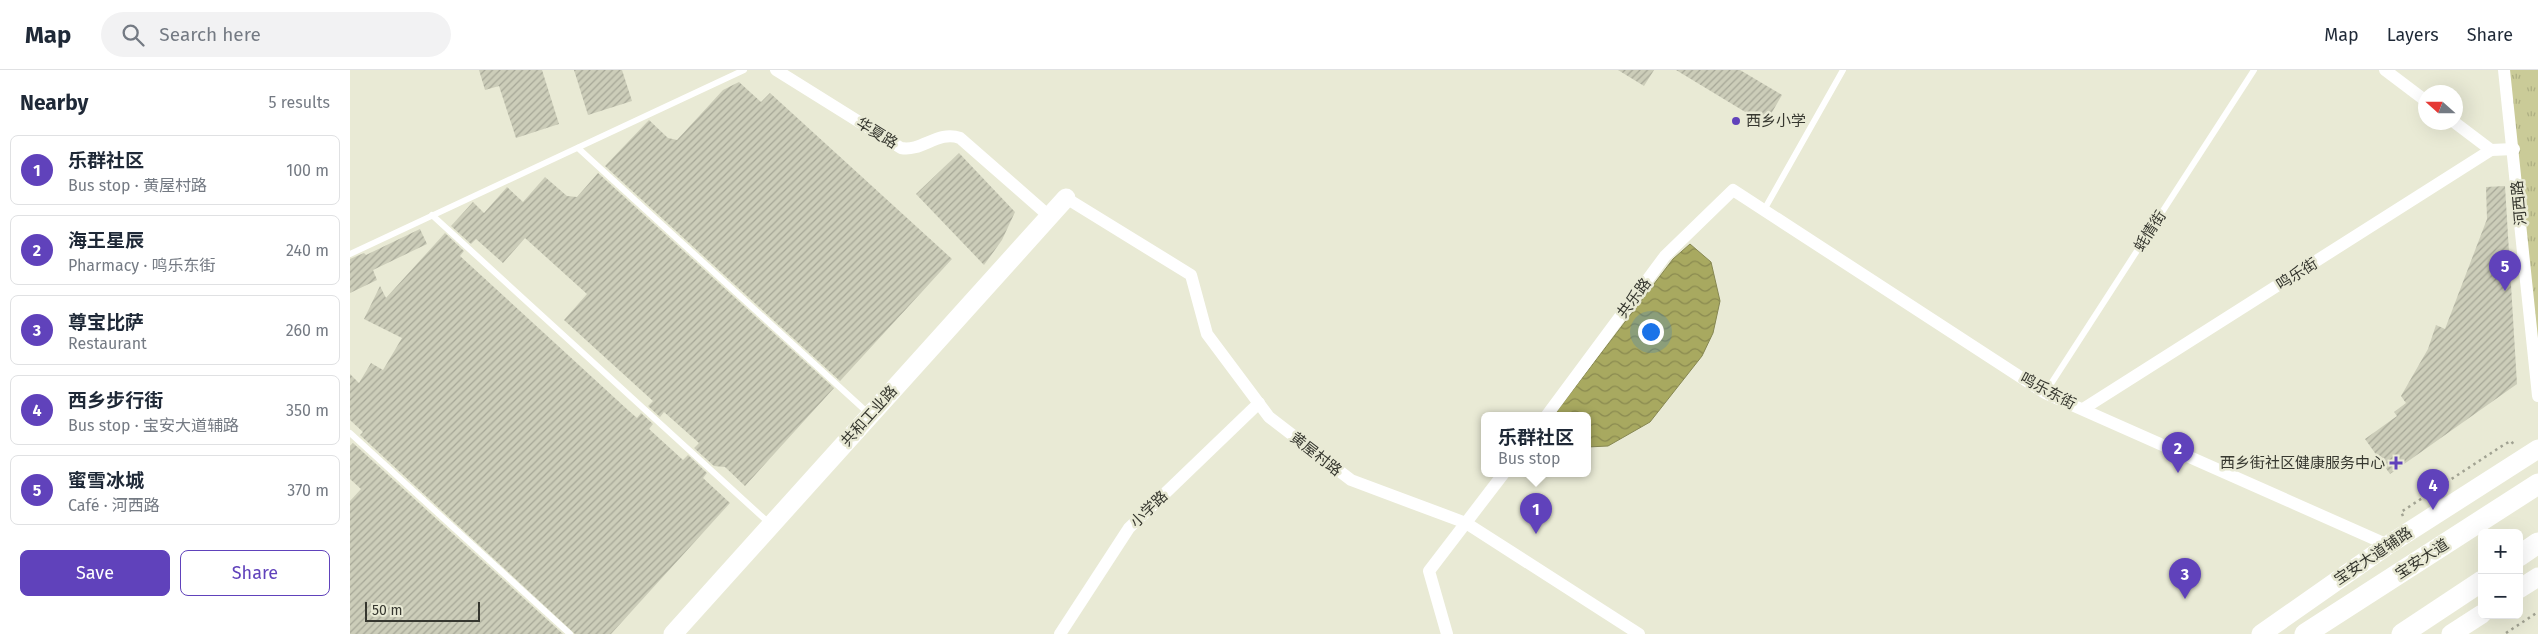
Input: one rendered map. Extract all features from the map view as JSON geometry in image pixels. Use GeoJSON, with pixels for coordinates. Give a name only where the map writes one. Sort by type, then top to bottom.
{"type":"FeatureCollection","features":[{"type":"Feature","properties":{"kind":"main road","name":"宝安大道"},"geometry":{"type":"LineString","coordinates":[[2305,634],[2538,484]]}},
{"type":"Feature","properties":{"kind":"main road"},"geometry":{"type":"LineString","coordinates":[[2523,553],[2538,543]]}},
{"type":"Feature","properties":{"kind":"main road"},"geometry":{"type":"LineString","coordinates":[[2402,634],[2478,584]]}},
{"type":"Feature","properties":{"kind":"street","name":"华夏路"},"geometry":{"type":"LineString","coordinates":[[776,70],[901,148],[908,149],[942,136],[952,135],[960,138],[1049,216]]}},
{"type":"Feature","properties":{"kind":"street"},"geometry":{"type":"LineString","coordinates":[[2385,70],[2418,95]]}},
{"type":"Feature","properties":{"kind":"street","name":"河西路"},"geometry":{"type":"LineString","coordinates":[[2504,70],[2514,149],[2538,396]]}},
{"type":"Feature","properties":{"kind":"street"},"geometry":{"type":"LineString","coordinates":[[2463,129],[2490,150],[2514,149]]}},
{"type":"Feature","properties":{"kind":"street","name":"鸣乐街"},"geometry":{"type":"LineString","coordinates":[[2083,410],[2490,150]]}},
{"type":"Feature","properties":{"kind":"street","name":"鸣乐东街"},"geometry":{"type":"LineString","coordinates":[[1733,190],[2045,393],[2388,545]]}},
{"type":"Feature","properties":{"kind":"street","name":"共乐路"},"geometry":{"type":"LineString","coordinates":[[1548,412],[1665,256],[1733,190]]}},
{"type":"Feature","properties":{"kind":"street","name":"共和工业路"},"geometry":{"type":"LineString","coordinates":[[673,634],[1066,198]]}},
{"type":"Feature","properties":{"kind":"street","name":"黄屋村路"},"geometry":{"type":"LineString","coordinates":[[1066,198],[1192,275],[1207,334],[1259,403],[1270,417],[1351,480],[1466,523],[1640,634]]}},
{"type":"Feature","properties":{"kind":"street","name":"小学路"},"geometry":{"type":"LineString","coordinates":[[1060,634],[1129,528],[1259,403]]}},
{"type":"Feature","properties":{"kind":"street","name":"宝安大道辅路"},"geometry":{"type":"LineString","coordinates":[[2262,634],[2388,545],[2538,449]]}},
{"type":"Feature","properties":{"kind":"street"},"geometry":{"type":"LineString","coordinates":[[1447,634],[1429,571],[1501,477]]}},
{"type":"Feature","properties":{"kind":"street"},"geometry":{"type":"LineString","coordinates":[[2523,586],[2538,577]]}},
{"type":"Feature","properties":{"kind":"street"},"geometry":{"type":"LineString","coordinates":[[2451,634],[2478,617]]}},
{"type":"Feature","properties":{"kind":"lane"},"geometry":{"type":"LineString","coordinates":[[350,254],[744,70]]}},
{"type":"Feature","properties":{"kind":"lane"},"geometry":{"type":"LineString","coordinates":[[1764,210],[1843,70]]}},
{"type":"Feature","properties":{"kind":"lane","name":"蚝情街"},"geometry":{"type":"LineString","coordinates":[[2045,393],[2254,70]]}},
{"type":"Feature","properties":{"kind":"lane"},"geometry":{"type":"LineString","coordinates":[[578,148],[870,415]]}},
{"type":"Feature","properties":{"kind":"lane"},"geometry":{"type":"LineString","coordinates":[[432,215],[771,525]]}},
{"type":"Feature","properties":{"kind":"lane"},"geometry":{"type":"LineString","coordinates":[[350,433],[570,634]]}},
{"type":"Feature","properties":{"kind":"path"},"geometry":{"type":"LineString","coordinates":[[2407,508],[2505,444]]}},
{"type":"Feature","properties":{"kind":"path"},"geometry":{"type":"LineString","coordinates":[[2506,633],[2538,612]]}},
{"type":"Feature","properties":{"kind":"green space"},"geometry":{"type":"Polygon","coordinates":[[[2509,70],[2538,70],[2538,346],[2509,70]]]}},
{"type":"Feature","properties":{"kind":"water"},"geometry":{"type":"Polygon","coordinates":[[[1690,244],[1711,262],[1720,301],[1713,333],[1702,356],[1650,422],[1608,446],[1591,447],[1591,412],[1556,412],[1673,259],[1690,244]]]}},
{"type":"Feature","properties":{"kind":"building"},"geometry":{"type":"Polygon","coordinates":[[[479,70],[542,70],[559,124],[516,138],[499,86],[485,90],[479,70]]]}},
{"type":"Feature","properties":{"kind":"building"},"geometry":{"type":"Polygon","coordinates":[[[574,70],[622,70],[632,101],[588,115],[574,70]]]}},
{"type":"Feature","properties":{"kind":"building"},"geometry":{"type":"Polygon","coordinates":[[[1618,70],[1654,70],[1644,86],[1618,70]]]}},
{"type":"Feature","properties":{"kind":"building"},"geometry":{"type":"Polygon","coordinates":[[[1676,70],[1740,70],[1782,95],[1765,124],[1676,70]]]}},
{"type":"Feature","properties":{"kind":"building"},"geometry":{"type":"Polygon","coordinates":[[[739,82],[761,102],[770,93],[952,259],[840,381],[605,166],[649,120],[668,138],[677,140],[723,90],[739,82]]]}},
{"type":"Feature","properties":{"kind":"building"},"geometry":{"type":"Polygon","coordinates":[[[959,153],[1015,212],[1002,240],[984,265],[916,194],[959,153]]]}},
{"type":"Feature","properties":{"kind":"building"},"geometry":{"type":"Polygon","coordinates":[[[598,173],[834,388],[745,486],[725,467],[714,466],[694,448],[699,443],[664,412],[660,417],[648,406],[653,401],[564,320],[587,294],[525,238],[503,263],[476,239],[471,244],[451,226],[473,202],[484,213],[507,187],[523,202],[545,177],[567,196],[577,197],[598,173]]]}},
{"type":"Feature","properties":{"kind":"building"},"geometry":{"type":"Polygon","coordinates":[[[2505,186],[2517,384],[2390,474],[2365,439],[2397,416],[2394,412],[2406,403],[2401,396],[2428,349],[2436,325],[2445,329],[2487,219],[2486,187],[2505,186]]]}},
{"type":"Feature","properties":{"kind":"building"},"geometry":{"type":"Polygon","coordinates":[[[420,229],[427,244],[373,270],[377,280],[350,293],[350,259],[364,253],[366,255],[420,229]]]}},
{"type":"Feature","properties":{"kind":"building"},"geometry":{"type":"Polygon","coordinates":[[[445,233],[464,251],[460,256],[637,418],[641,413],[653,424],[649,429],[683,460],[688,455],[707,473],[703,478],[730,503],[611,634],[575,634],[360,435],[363,432],[350,420],[350,374],[359,383],[371,363],[383,370],[402,338],[364,319],[380,286],[386,298],[445,233]]]}},
{"type":"Feature","properties":{"kind":"building"},"geometry":{"type":"Polygon","coordinates":[[[353,443],[563,634],[350,634],[350,501],[361,489],[350,479],[350,446],[353,443]]]}},
{"type":"Feature","properties":{"kind":"place","name":"西乡小学"},"geometry":{"type":"Point","coordinates":[1736,121]}},
{"type":"Feature","properties":{"kind":"place","name":"蜜雪冰城"},"geometry":{"type":"Point","coordinates":[2505,291]}},
{"type":"Feature","properties":{"kind":"place","name":"西乡街社区健康服务中心"},"geometry":{"type":"Point","coordinates":[2396,463]}},
{"type":"Feature","properties":{"kind":"place","name":"海王星辰"},"geometry":{"type":"Point","coordinates":[2178,473]}},
{"type":"Feature","properties":{"kind":"place","name":"西乡步行街"},"geometry":{"type":"Point","coordinates":[2433,510]}},
{"type":"Feature","properties":{"kind":"place","name":"乐群社区"},"geometry":{"type":"Point","coordinates":[1536,534]}},
{"type":"Feature","properties":{"kind":"place","name":"尊宝比萨"},"geometry":{"type":"Point","coordinates":[2185,599]}}]}
